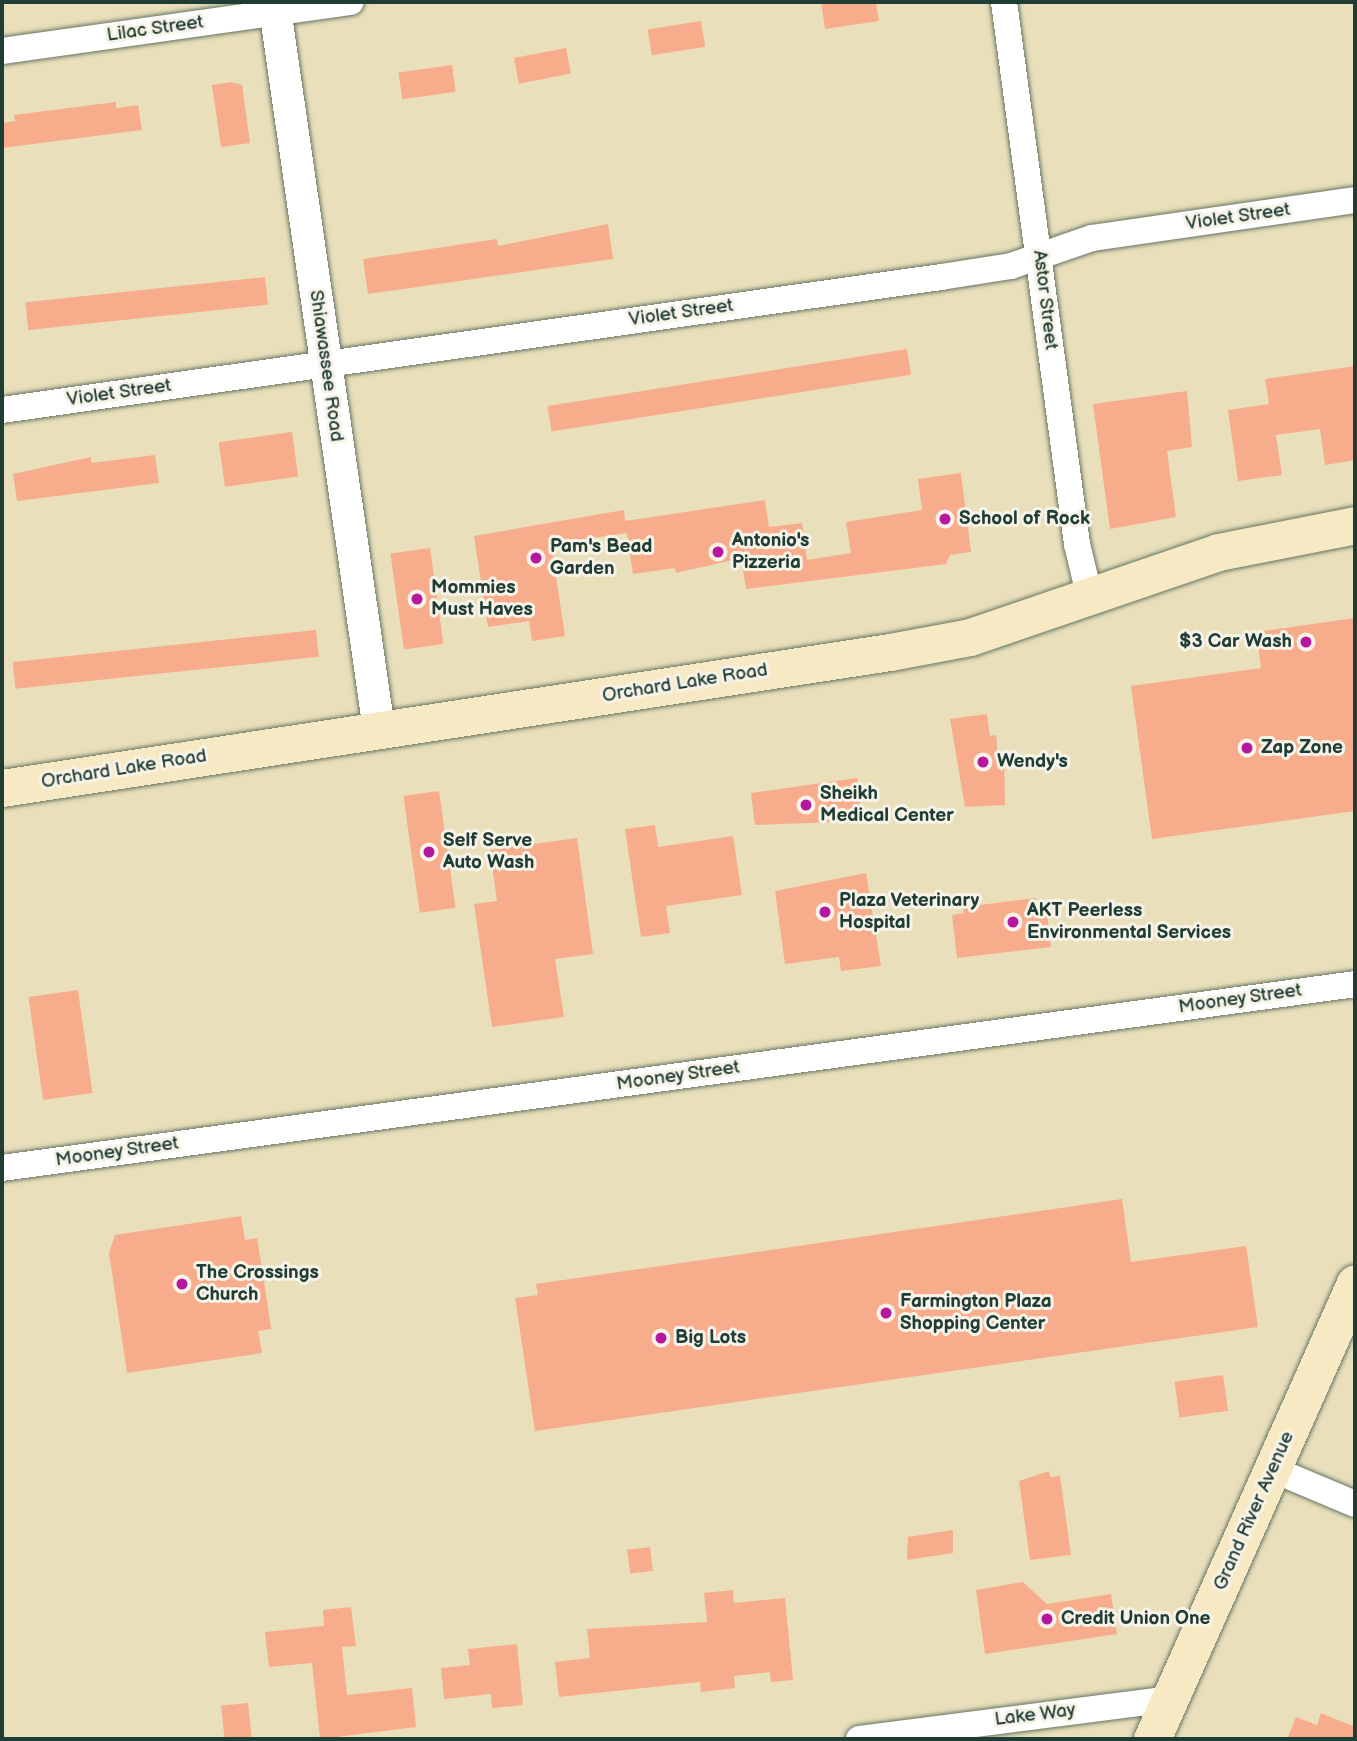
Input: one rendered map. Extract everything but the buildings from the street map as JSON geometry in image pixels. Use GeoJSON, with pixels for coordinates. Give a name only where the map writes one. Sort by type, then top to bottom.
{"type":"FeatureCollection","features":[{"type":"Feature","properties":{"kind":"main road","name":"Orchard Lake Road"},"geometry":{"type":"LineString","coordinates":[[2,788],[890,652],[970,636],[1090,598],[1219,552],[1355,525]]}},
{"type":"Feature","properties":{"kind":"main road","name":"Grand River Avenue"},"geometry":{"type":"LineString","coordinates":[[1152,1739],[1355,1283]]}},
{"type":"Feature","properties":{"kind":"street","name":"Lilac Street"},"geometry":{"type":"LineString","coordinates":[[2,51],[274,7],[351,2]]}},
{"type":"Feature","properties":{"kind":"street","name":"Astor Street"},"geometry":{"type":"LineString","coordinates":[[1004,2],[1077,544],[1090,598]]}},
{"type":"Feature","properties":{"kind":"street","name":"Shiawassee Road"},"geometry":{"type":"LineString","coordinates":[[274,7],[379,730]]}},
{"type":"Feature","properties":{"kind":"street","name":"Violet Street"},"geometry":{"type":"LineString","coordinates":[[2,410],[952,275],[1092,239],[1355,200]]}},
{"type":"Feature","properties":{"kind":"street","name":"Mooney Street"},"geometry":{"type":"LineString","coordinates":[[2,1168],[1355,984]]}},
{"type":"Feature","properties":{"kind":"street"},"geometry":{"type":"LineString","coordinates":[[1272,1469],[1355,1504]]}},
{"type":"Feature","properties":{"kind":"street","name":"Lake Way"},"geometry":{"type":"LineString","coordinates":[[859,1739],[1170,1699]]}},
{"type":"Feature","properties":{"kind":"place","name":"School of Rock"},"geometry":{"type":"Point","coordinates":[945,519]}},
{"type":"Feature","properties":{"kind":"place","name":"Antonio's Pizzeria"},"geometry":{"type":"Point","coordinates":[718,552]}},
{"type":"Feature","properties":{"kind":"place","name":"Pam's Bead Garden"},"geometry":{"type":"Point","coordinates":[536,558]}},
{"type":"Feature","properties":{"kind":"place","name":"Mommies Must Haves"},"geometry":{"type":"Point","coordinates":[417,599]}},
{"type":"Feature","properties":{"kind":"place","name":"$3 Car Wash"},"geometry":{"type":"Point","coordinates":[1306,642]}},
{"type":"Feature","properties":{"kind":"place","name":"Zap Zone"},"geometry":{"type":"Point","coordinates":[1247,748]}},
{"type":"Feature","properties":{"kind":"place","name":"Wendy's"},"geometry":{"type":"Point","coordinates":[983,762]}},
{"type":"Feature","properties":{"kind":"place","name":"Sheikh Medical Center"},"geometry":{"type":"Point","coordinates":[806,805]}},
{"type":"Feature","properties":{"kind":"place","name":"Self Serve Auto Wash"},"geometry":{"type":"Point","coordinates":[429,852]}},
{"type":"Feature","properties":{"kind":"place","name":"Plaza Veterinary Hospital"},"geometry":{"type":"Point","coordinates":[825,912]}},
{"type":"Feature","properties":{"kind":"place","name":"AKT Peerless Environmental Services"},"geometry":{"type":"Point","coordinates":[1013,922]}},
{"type":"Feature","properties":{"kind":"place","name":"The Crossings Church"},"geometry":{"type":"Point","coordinates":[182,1284]}},
{"type":"Feature","properties":{"kind":"place","name":"Farmington Plaza Shopping Center"},"geometry":{"type":"Point","coordinates":[886,1313]}},
{"type":"Feature","properties":{"kind":"place","name":"Big Lots"},"geometry":{"type":"Point","coordinates":[661,1338]}},
{"type":"Feature","properties":{"kind":"place","name":"Credit Union One"},"geometry":{"type":"Point","coordinates":[1047,1619]}}]}
